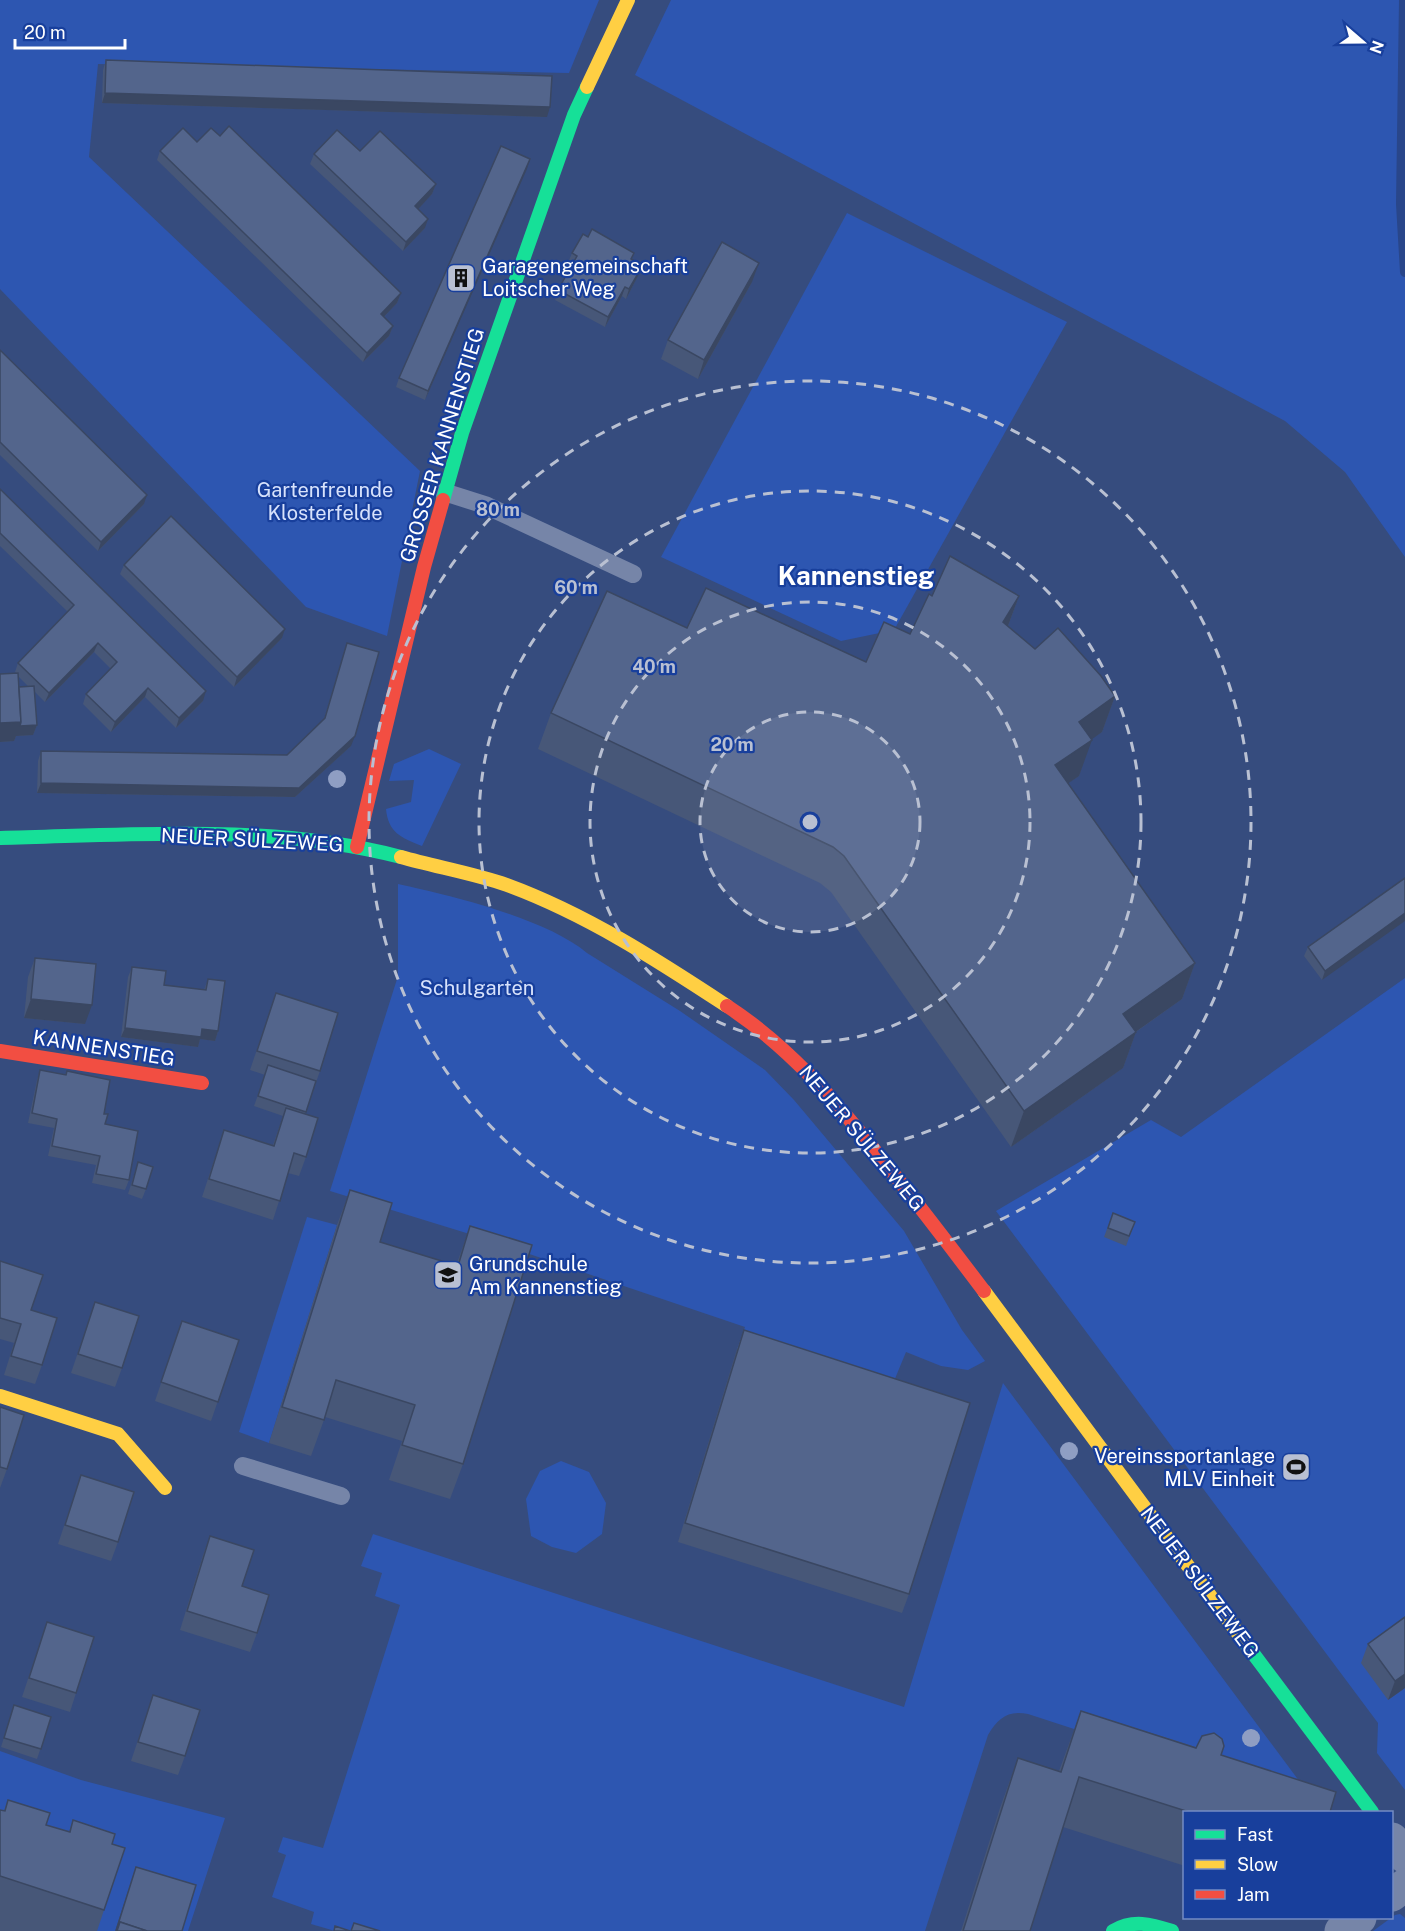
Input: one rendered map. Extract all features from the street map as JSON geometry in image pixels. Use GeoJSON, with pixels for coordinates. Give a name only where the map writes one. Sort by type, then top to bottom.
{"type":"FeatureCollection","features":[{"type":"Feature","properties":{"kind":"street","name":"GROSSER KANNENSTIEG"},"geometry":{"type":"LineString","coordinates":[[357,847],[405,640],[462,433],[562,147],[588,83],[628,0]]}},
{"type":"Feature","properties":{"kind":"street","name":"NEUER SÜLZEWEG"},"geometry":{"type":"LineString","coordinates":[[0,838],[225,834],[295,839],[357,847],[478,876],[506,885],[567,911],[681,974],[739,1014],[793,1058],[837,1103],[932,1221],[1371,1811]]}},
{"type":"Feature","properties":{"kind":"street","name":"KANNENSTIEG"},"geometry":{"type":"LineString","coordinates":[[0,1051],[202,1083]]}},
{"type":"Feature","properties":{"kind":"street"},"geometry":{"type":"LineString","coordinates":[[0,1396],[118,1434],[165,1488]]}},
{"type":"Feature","properties":{"kind":"street"},"geometry":{"type":"LineString","coordinates":[[1393,1840],[1405,1857]]}},
{"type":"Feature","properties":{"kind":"street"},"geometry":{"type":"LineString","coordinates":[[1393,1894],[1405,1885]]}},
{"type":"Feature","properties":{"kind":"street"},"geometry":{"type":"LineString","coordinates":[[1341,1931],[1357,1919]]}},
{"type":"Feature","properties":{"kind":"street"},"geometry":{"type":"LineString","coordinates":[[1113,1931],[1127,1923],[1142,1922],[1172,1931]]}},
{"type":"Feature","properties":{"kind":"lane"},"geometry":{"type":"LineString","coordinates":[[444,492],[485,505],[633,574]]}},
{"type":"Feature","properties":{"kind":"lane"},"geometry":{"type":"LineString","coordinates":[[243,1466],[341,1496]]}},
{"type":"Feature","properties":{"kind":"green space","name":"Gartenfreunde Klosterfelde"},"geometry":{"type":"Polygon","coordinates":[[[0,0],[599,0],[569,73],[98,64],[89,157],[420,471],[387,636],[306,607],[0,289],[0,0]]]}},
{"type":"Feature","properties":{"kind":"green space"},"geometry":{"type":"Polygon","coordinates":[[[671,0],[1405,0],[1405,557],[1345,472],[1285,421],[635,75],[671,0]]]}},
{"type":"Feature","properties":{"kind":"green space"},"geometry":{"type":"Polygon","coordinates":[[[847,213],[1067,322],[894,630],[841,641],[661,557],[847,213]]]}},
{"type":"Feature","properties":{"kind":"green space"},"geometry":{"type":"Polygon","coordinates":[[[429,749],[461,764],[422,846],[408,840],[393,829],[386,809],[411,802],[414,780],[389,781],[394,764],[429,749]]]}},
{"type":"Feature","properties":{"kind":"green space","name":"Schulgarten"},"geometry":{"type":"Polygon","coordinates":[[[398,884],[497,910],[548,929],[680,1011],[765,1070],[794,1100],[904,1231],[962,1330],[985,1361],[968,1370],[941,1366],[906,1352],[887,1398],[737,1349],[745,1327],[476,1236],[330,1191],[398,976],[398,884]]]}},
{"type":"Feature","properties":{"kind":"green space","name":"Vereinssportanlage MLV Einheit"},"geometry":{"type":"Polygon","coordinates":[[[1405,978],[1405,1790],[1377,1753],[1378,1723],[996,1211],[1151,1120],[1181,1137],[1405,978]]]}},
{"type":"Feature","properties":{"kind":"green space"},"geometry":{"type":"Polygon","coordinates":[[[307,1217],[337,1225],[269,1443],[239,1432],[307,1217]]]}},
{"type":"Feature","properties":{"kind":"green space"},"geometry":{"type":"Polygon","coordinates":[[[1003,1383],[1320,1809],[1028,1714],[1015,1713],[1000,1720],[988,1735],[925,1931],[335,1931],[311,1924],[314,1912],[272,1897],[286,1855],[278,1852],[283,1837],[323,1848],[400,1605],[375,1596],[382,1573],[361,1566],[373,1534],[904,1707],[1003,1383]]]}},
{"type":"Feature","properties":{"kind":"green space"},"geometry":{"type":"Polygon","coordinates":[[[561,1461],[589,1472],[606,1503],[602,1534],[576,1553],[552,1547],[531,1536],[526,1499],[540,1471],[561,1461]]]}},
{"type":"Feature","properties":{"kind":"green space"},"geometry":{"type":"Polygon","coordinates":[[[0,1751],[81,1780],[225,1818],[188,1931],[181,1931],[133,1876],[115,1931],[96,1931],[0,1852],[0,1751]]]}},
{"type":"Feature","properties":{"kind":"green space"},"geometry":{"type":"Polygon","coordinates":[[[1400,1914],[1405,1918],[1405,1931],[1373,1931],[1390,1919],[1393,1919],[1395,1915],[1400,1914]]]}},
{"type":"Feature","properties":{"kind":"building"},"geometry":{"type":"Polygon","coordinates":[[[106,60],[552,76],[550,107],[105,93],[106,60]]]}},
{"type":"Feature","properties":{"kind":"building"},"geometry":{"type":"Polygon","coordinates":[[[229,126],[401,293],[381,314],[393,326],[367,353],[160,151],[183,128],[197,142],[211,128],[220,136],[229,126]]]}},
{"type":"Feature","properties":{"kind":"building"},"geometry":{"type":"Polygon","coordinates":[[[337,130],[360,151],[380,131],[436,184],[415,206],[428,219],[406,242],[314,154],[337,130]]]}},
{"type":"Feature","properties":{"kind":"building","name":"Garagengemeinschaft Loitscher Weg"},"geometry":{"type":"Polygon","coordinates":[[[501,146],[530,159],[428,391],[399,378],[501,146]]]}},
{"type":"Feature","properties":{"kind":"building"},"geometry":{"type":"Polygon","coordinates":[[[592,229],[634,253],[631,259],[643,265],[629,289],[625,287],[608,317],[558,290],[577,256],[572,253],[583,234],[588,237],[592,229]]]}},
{"type":"Feature","properties":{"kind":"building"},"geometry":{"type":"Polygon","coordinates":[[[722,242],[759,263],[704,360],[668,340],[722,242]]]}},
{"type":"Feature","properties":{"kind":"building"},"geometry":{"type":"Polygon","coordinates":[[[0,350],[147,495],[101,542],[0,442],[0,350]]]}},
{"type":"Feature","properties":{"kind":"building"},"geometry":{"type":"Polygon","coordinates":[[[0,489],[206,691],[179,718],[148,688],[115,722],[86,694],[117,662],[98,643],[49,693],[18,663],[74,605],[0,533],[0,489]]]}},
{"type":"Feature","properties":{"kind":"building"},"geometry":{"type":"Polygon","coordinates":[[[171,516],[285,629],[237,677],[124,565],[171,516]]]}},
{"type":"Feature","properties":{"kind":"building"},"geometry":{"type":"Polygon","coordinates":[[[950,556],[1019,596],[1003,622],[1035,649],[1058,628],[1101,676],[1115,696],[1079,722],[1092,740],[1055,765],[1195,963],[1123,1014],[1136,1032],[1024,1111],[844,856],[833,847],[551,713],[607,591],[687,628],[706,588],[866,662],[884,622],[910,634],[929,594],[932,596],[950,556]]]}},
{"type":"Feature","properties":{"kind":"building"},"geometry":{"type":"Polygon","coordinates":[[[347,643],[379,652],[355,736],[299,788],[41,783],[41,751],[287,755],[325,718],[347,643]]]}},
{"type":"Feature","properties":{"kind":"building"},"geometry":{"type":"Polygon","coordinates":[[[18,673],[21,722],[0,723],[0,674],[18,673]]]}},
{"type":"Feature","properties":{"kind":"building"},"geometry":{"type":"Polygon","coordinates":[[[34,686],[37,725],[20,726],[19,687],[34,686]]]}},
{"type":"Feature","properties":{"kind":"building"},"geometry":{"type":"Polygon","coordinates":[[[1405,878],[1405,913],[1325,971],[1308,947],[1405,878]]]}},
{"type":"Feature","properties":{"kind":"building"},"geometry":{"type":"Polygon","coordinates":[[[35,958],[96,964],[92,1005],[31,999],[35,958]]]}},
{"type":"Feature","properties":{"kind":"building"},"geometry":{"type":"Polygon","coordinates":[[[132,967],[166,971],[164,985],[206,990],[208,979],[225,981],[218,1031],[202,1029],[201,1037],[125,1028],[132,967]]]}},
{"type":"Feature","properties":{"kind":"building"},"geometry":{"type":"Polygon","coordinates":[[[276,993],[338,1013],[320,1071],[257,1051],[276,993]]]}},
{"type":"Feature","properties":{"kind":"building"},"geometry":{"type":"Polygon","coordinates":[[[268,1065],[316,1081],[306,1112],[258,1096],[268,1065]]]}},
{"type":"Feature","properties":{"kind":"building"},"geometry":{"type":"Polygon","coordinates":[[[40,1070],[66,1075],[67,1071],[110,1080],[104,1114],[108,1114],[105,1124],[138,1131],[129,1180],[96,1174],[100,1156],[52,1146],[57,1119],[32,1113],[40,1070]]]}},
{"type":"Feature","properties":{"kind":"building"},"geometry":{"type":"Polygon","coordinates":[[[286,1108],[318,1118],[306,1157],[294,1153],[280,1201],[209,1179],[224,1130],[274,1146],[286,1108]]]}},
{"type":"Feature","properties":{"kind":"building"},"geometry":{"type":"Polygon","coordinates":[[[138,1162],[153,1167],[146,1189],[132,1185],[138,1162]]]}},
{"type":"Feature","properties":{"kind":"building"},"geometry":{"type":"Polygon","coordinates":[[[350,1190],[392,1203],[380,1242],[458,1266],[470,1226],[532,1245],[463,1464],[402,1445],[415,1405],[336,1380],[324,1420],[282,1407],[350,1190]]]}},
{"type":"Feature","properties":{"kind":"building"},"geometry":{"type":"Polygon","coordinates":[[[1113,1213],[1135,1222],[1129,1236],[1108,1228],[1113,1213]]]}},
{"type":"Feature","properties":{"kind":"building"},"geometry":{"type":"Polygon","coordinates":[[[0,1261],[43,1275],[31,1310],[57,1318],[42,1365],[11,1356],[21,1324],[0,1318],[0,1261]]]}},
{"type":"Feature","properties":{"kind":"building"},"geometry":{"type":"Polygon","coordinates":[[[95,1302],[139,1316],[122,1368],[78,1354],[95,1302]]]}},
{"type":"Feature","properties":{"kind":"building"},"geometry":{"type":"Polygon","coordinates":[[[182,1321],[239,1340],[218,1402],[161,1382],[182,1321]]]}},
{"type":"Feature","properties":{"kind":"building"},"geometry":{"type":"Polygon","coordinates":[[[744,1330],[970,1403],[909,1594],[685,1523],[744,1330]]]}},
{"type":"Feature","properties":{"kind":"building"},"geometry":{"type":"Polygon","coordinates":[[[0,1407],[24,1415],[7,1469],[0,1467],[0,1407]]]}},
{"type":"Feature","properties":{"kind":"building"},"geometry":{"type":"Polygon","coordinates":[[[81,1475],[134,1492],[118,1542],[65,1525],[81,1475]]]}},
{"type":"Feature","properties":{"kind":"building"},"geometry":{"type":"Polygon","coordinates":[[[210,1536],[254,1550],[242,1586],[269,1595],[257,1633],[187,1611],[210,1536]]]}},
{"type":"Feature","properties":{"kind":"building"},"geometry":{"type":"Polygon","coordinates":[[[1405,1617],[1405,1674],[1395,1681],[1368,1644],[1405,1617]]]}},
{"type":"Feature","properties":{"kind":"building"},"geometry":{"type":"Polygon","coordinates":[[[47,1622],[94,1637],[76,1693],[29,1678],[47,1622]]]}},
{"type":"Feature","properties":{"kind":"building"},"geometry":{"type":"Polygon","coordinates":[[[153,1695],[200,1710],[185,1756],[138,1742],[153,1695]]]}},
{"type":"Feature","properties":{"kind":"building"},"geometry":{"type":"Polygon","coordinates":[[[14,1705],[51,1717],[41,1749],[4,1738],[14,1705]]]}},
{"type":"Feature","properties":{"kind":"building"},"geometry":{"type":"Polygon","coordinates":[[[1081,1711],[1196,1748],[1202,1736],[1214,1733],[1222,1739],[1224,1746],[1221,1755],[1336,1792],[1330,1811],[1186,1811],[1079,1777],[1030,1931],[963,1931],[1018,1758],[1061,1772],[1081,1711]]]}},
{"type":"Feature","properties":{"kind":"building"},"geometry":{"type":"Polygon","coordinates":[[[8,1800],[50,1813],[46,1825],[70,1832],[73,1820],[115,1834],[112,1844],[125,1848],[104,1910],[0,1876],[0,1810],[5,1811],[8,1800]]]}},
{"type":"Feature","properties":{"kind":"building"},"geometry":{"type":"Polygon","coordinates":[[[136,1867],[196,1885],[182,1931],[147,1931],[120,1922],[116,1931],[136,1867]]]}},
{"type":"Feature","properties":{"kind":"building"},"geometry":{"type":"Polygon","coordinates":[[[120,1922],[147,1931],[117,1931],[120,1922]]]}},
{"type":"Feature","properties":{"kind":"building"},"geometry":{"type":"Polygon","coordinates":[[[354,1923],[380,1931],[351,1931],[354,1923]]]}},
{"type":"Feature","properties":{"kind":"building"},"geometry":{"type":"Polygon","coordinates":[[[335,1926],[350,1931],[334,1931],[335,1926]]]}},
{"type":"Feature","properties":{"kind":"waterway"},"geometry":{"type":"LineString","coordinates":[[1404,0],[1401,204],[1405,272]]}},
{"type":"Feature","properties":{"kind":"traffic: fast"},"geometry":{"type":"LineString","coordinates":[[443,500],[462,433],[574,115],[587,87]]}},
{"type":"Feature","properties":{"kind":"traffic: fast"},"geometry":{"type":"LineString","coordinates":[[0,838],[151,834],[252,835],[352,846],[401,857]]}},
{"type":"Feature","properties":{"kind":"traffic: fast"},"geometry":{"type":"LineString","coordinates":[[1243,1640],[1371,1811]]}},
{"type":"Feature","properties":{"kind":"traffic: fast"},"geometry":{"type":"LineString","coordinates":[[1113,1931],[1135,1924],[1157,1926],[1172,1931]]}},
{"type":"Feature","properties":{"kind":"traffic: slow"},"geometry":{"type":"LineString","coordinates":[[587,87],[628,0]]}},
{"type":"Feature","properties":{"kind":"traffic: slow"},"geometry":{"type":"LineString","coordinates":[[401,857],[507,885],[565,910],[620,939],[727,1006]]}},
{"type":"Feature","properties":{"kind":"traffic: slow"},"geometry":{"type":"LineString","coordinates":[[984,1291],[1243,1640]]}},
{"type":"Feature","properties":{"kind":"traffic: slow"},"geometry":{"type":"LineString","coordinates":[[0,1396],[118,1434],[165,1488]]}},
{"type":"Feature","properties":{"kind":"traffic: jam"},"geometry":{"type":"LineString","coordinates":[[357,847],[424,567],[443,500]]}},
{"type":"Feature","properties":{"kind":"traffic: jam"},"geometry":{"type":"LineString","coordinates":[[727,1006],[770,1038],[810,1075],[907,1190],[984,1291]]}},
{"type":"Feature","properties":{"kind":"traffic: jam"},"geometry":{"type":"LineString","coordinates":[[0,1051],[202,1083]]}},
{"type":"Feature","properties":{"kind":"place","name":"Garagengemeinschaft Loitscher Weg"},"geometry":{"type":"Point","coordinates":[461,278]}},
{"type":"Feature","properties":{"kind":"place","name":"Grundschule Am Kannenstieg"},"geometry":{"type":"Point","coordinates":[448,1275]}},
{"type":"Feature","properties":{"kind":"place","name":"Vereinssportanlage MLV Einheit"},"geometry":{"type":"Point","coordinates":[1296,1467]}},
{"type":"Feature","properties":{"kind":"district","name":"Kannenstieg"},"geometry":{"type":"Point","coordinates":[856,575]}}]}
